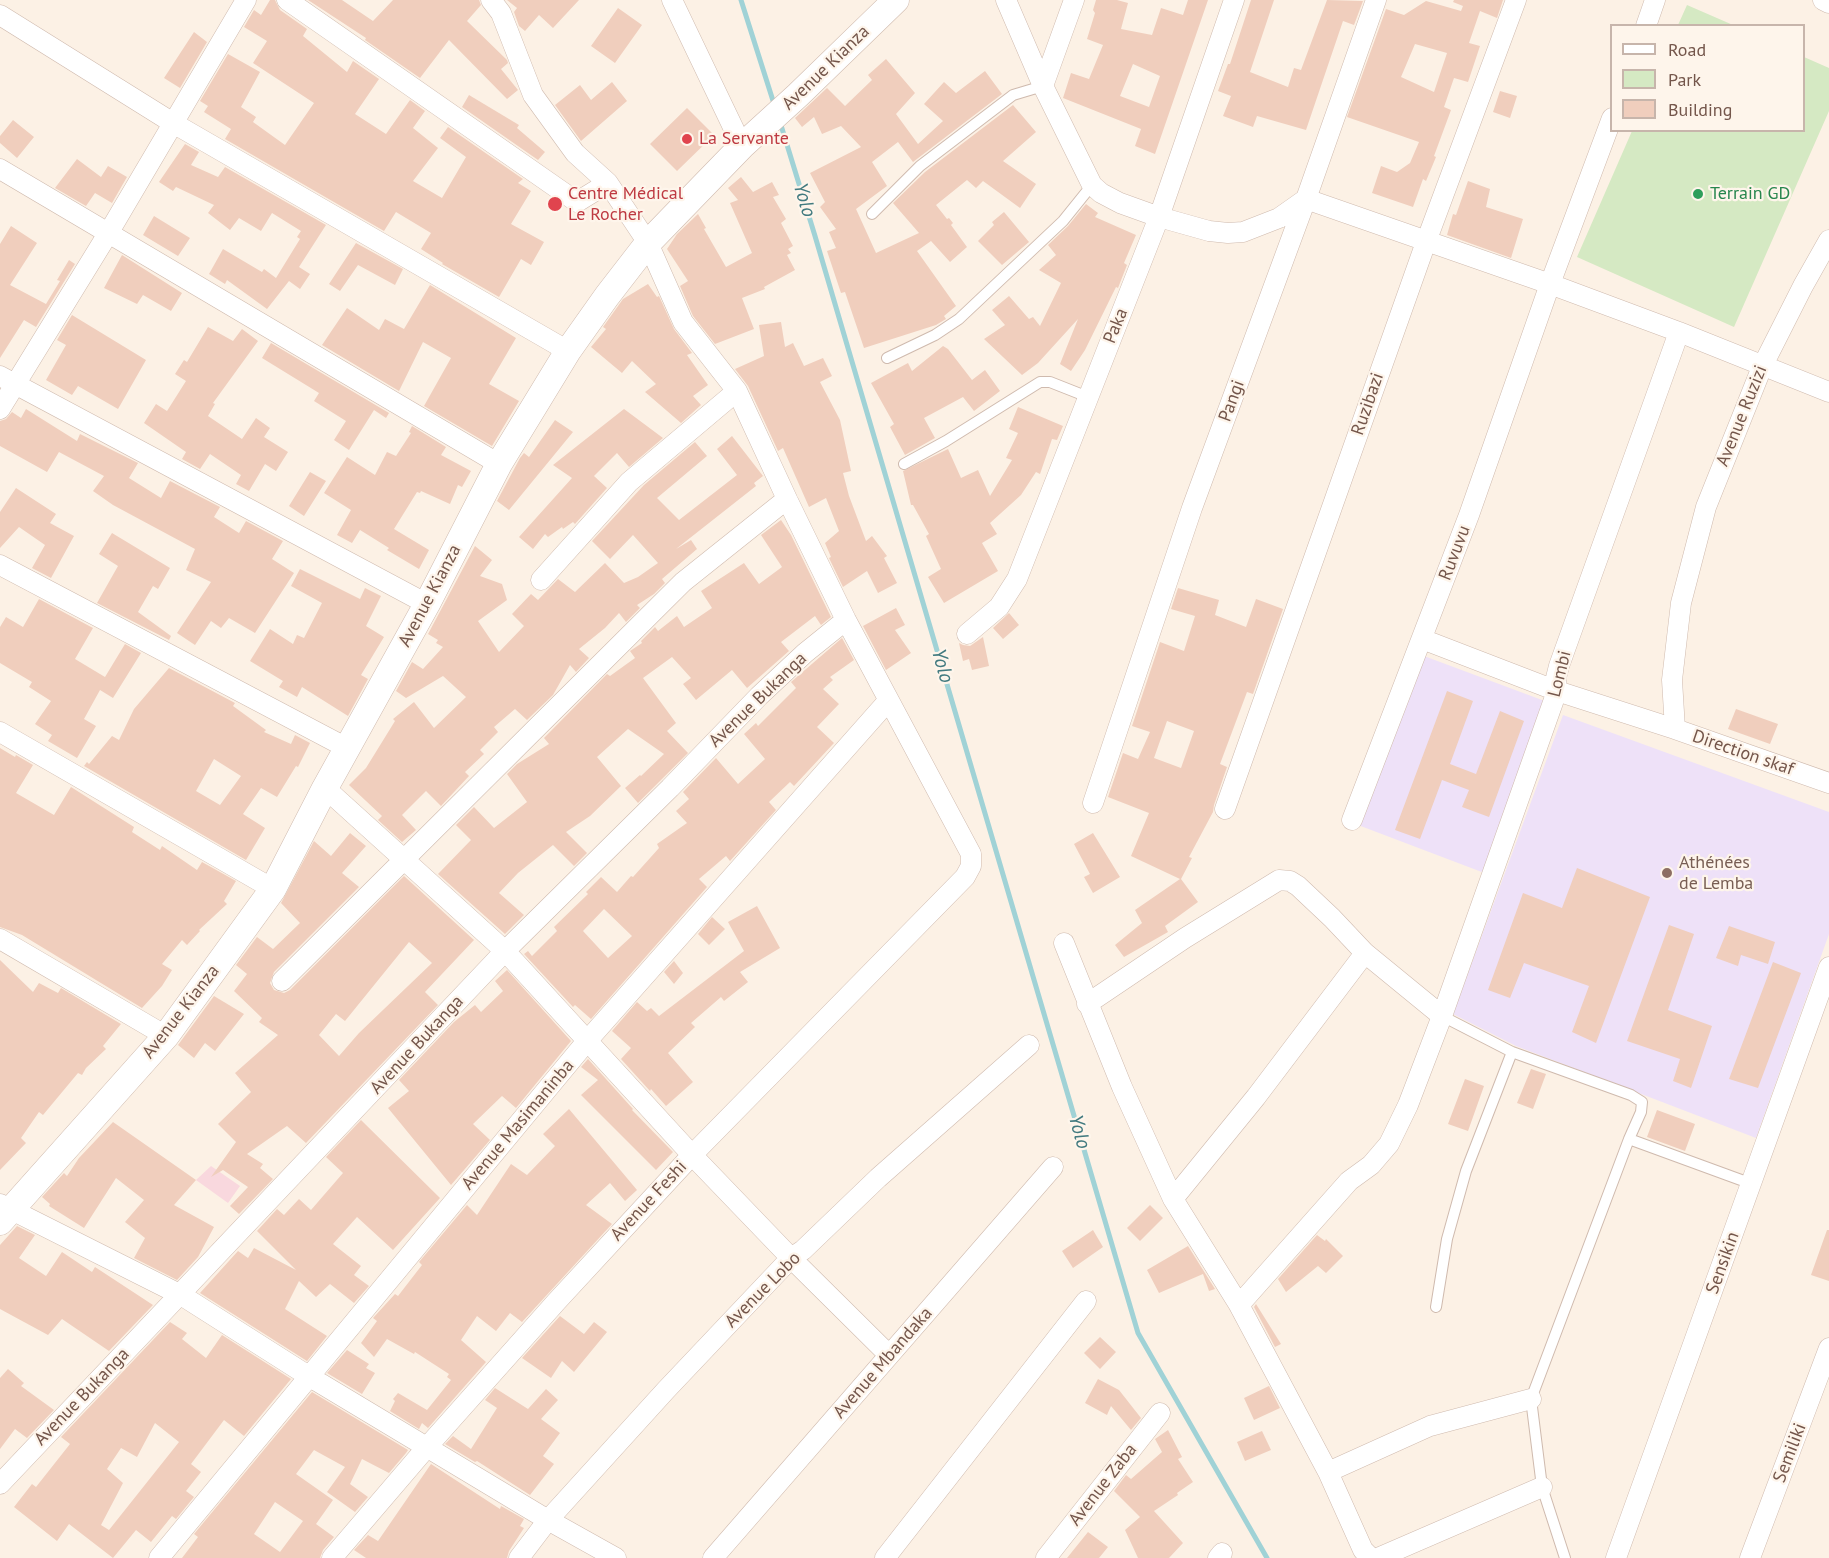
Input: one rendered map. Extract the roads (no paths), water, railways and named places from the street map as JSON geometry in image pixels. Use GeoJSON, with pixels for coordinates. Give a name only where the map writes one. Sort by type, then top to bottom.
{"type":"FeatureCollection","features":[{"type":"Feature","properties":{"kind":"street"},"geometry":{"type":"LineString","coordinates":[[0,409],[8,380],[109,232],[246,0]]}},
{"type":"Feature","properties":{"kind":"street"},"geometry":{"type":"LineString","coordinates":[[287,0],[577,202],[608,183]]}},
{"type":"Feature","properties":{"kind":"street"},"geometry":{"type":"LineString","coordinates":[[491,0],[501,13],[533,95],[575,153],[608,183],[648,243],[683,322],[737,391],[787,499],[888,701]]}},
{"type":"Feature","properties":{"kind":"street"},"geometry":{"type":"LineString","coordinates":[[672,0],[742,146]]}},
{"type":"Feature","properties":{"kind":"street","name":"Avenue Kianza"},"geometry":{"type":"LineString","coordinates":[[4,1212],[166,1036],[273,890],[325,788],[427,604],[499,464],[568,351],[607,296],[648,243],[742,146],[896,0]]}},
{"type":"Feature","properties":{"kind":"street"},"geometry":{"type":"LineString","coordinates":[[1006,0],[1043,86],[1092,185],[1101,193],[1120,203],[1209,231],[1228,233],[1243,232],[1279,219],[1306,199],[1550,284],[1679,332],[1829,392]]}},
{"type":"Feature","properties":{"kind":"street"},"geometry":{"type":"LineString","coordinates":[[1043,86],[1074,0]]}},
{"type":"Feature","properties":{"kind":"street","name":"Paka"},"geometry":{"type":"LineString","coordinates":[[967,634],[999,607],[1017,579],[1159,217],[1234,0]]}},
{"type":"Feature","properties":{"kind":"street","name":"Pangi"},"geometry":{"type":"LineString","coordinates":[[1093,803],[1192,508],[1306,199],[1376,0]]}},
{"type":"Feature","properties":{"kind":"street","name":"Ruzibazi"},"geometry":{"type":"LineString","coordinates":[[1225,809],[1426,242],[1516,0]]}},
{"type":"Feature","properties":{"kind":"street"},"geometry":{"type":"LineString","coordinates":[[1647,24],[1655,0]]}},
{"type":"Feature","properties":{"kind":"street"},"geometry":{"type":"LineString","coordinates":[[1823,0],[1829,3]]}},
{"type":"Feature","properties":{"kind":"street"},"geometry":{"type":"LineString","coordinates":[[0,15],[173,123],[568,351]]}},
{"type":"Feature","properties":{"kind":"street","name":"Ruvuvu"},"geometry":{"type":"LineString","coordinates":[[1352,820],[1469,515],[1610,121]]}},
{"type":"Feature","properties":{"kind":"street"},"geometry":{"type":"LineString","coordinates":[[0,169],[499,464]]}},
{"type":"Feature","properties":{"kind":"street","name":"Avenue Ruzizi"},"geometry":{"type":"LineString","coordinates":[[1681,603],[1706,507],[1762,367],[1829,240]]}},
{"type":"Feature","properties":{"kind":"street","name":"Lombi"},"geometry":{"type":"LineString","coordinates":[[1239,1305],[1349,1181],[1371,1165],[1389,1144],[1408,1105],[1442,1016],[1557,690],[1556,678],[1559,666],[1679,332]]}},
{"type":"Feature","properties":{"kind":"street"},"geometry":{"type":"LineString","coordinates":[[8,380],[427,604]]}},
{"type":"Feature","properties":{"kind":"street"},"geometry":{"type":"LineString","coordinates":[[541,580],[629,482],[737,391]]}},
{"type":"Feature","properties":{"kind":"street"},"geometry":{"type":"LineString","coordinates":[[282,981],[683,582],[787,499]]}},
{"type":"Feature","properties":{"kind":"street"},"geometry":{"type":"LineString","coordinates":[[0,565],[347,748]]}},
{"type":"Feature","properties":{"kind":"street","name":"Direction skaf"},"geometry":{"type":"LineString","coordinates":[[1681,603],[1672,680],[1675,729],[1829,783]]}},
{"type":"Feature","properties":{"kind":"street","name":"Avenue Bukanga"},"geometry":{"type":"LineString","coordinates":[[0,1484],[505,951],[670,788],[759,696],[846,620]]}},
{"type":"Feature","properties":{"kind":"street"},"geometry":{"type":"LineString","coordinates":[[1422,639],[1557,690],[1675,729]]}},
{"type":"Feature","properties":{"kind":"street","name":"Avenue Feshi"},"geometry":{"type":"LineString","coordinates":[[332,1558],[557,1301],[692,1155],[965,877],[971,866],[970,854],[888,701]]}},
{"type":"Feature","properties":{"kind":"street","name":"Avenue Masimaninba"},"geometry":{"type":"LineString","coordinates":[[159,1558],[587,1041],[888,701]]}},
{"type":"Feature","properties":{"kind":"street"},"geometry":{"type":"LineString","coordinates":[[0,732],[273,890]]}},
{"type":"Feature","properties":{"kind":"street"},"geometry":{"type":"LineString","coordinates":[[325,788],[505,951],[692,1155],[889,1355]]}},
{"type":"Feature","properties":{"kind":"street"},"geometry":{"type":"LineString","coordinates":[[1087,1004],[1185,938],[1279,880],[1290,881],[1298,886],[1365,952],[1442,1016]]}},
{"type":"Feature","properties":{"kind":"street"},"geometry":{"type":"LineString","coordinates":[[0,939],[166,1036]]}},
{"type":"Feature","properties":{"kind":"street"},"geometry":{"type":"LineString","coordinates":[[1064,944],[1122,1087],[1173,1199],[1239,1305],[1328,1472],[1363,1550],[1371,1558]]}},
{"type":"Feature","properties":{"kind":"street"},"geometry":{"type":"LineString","coordinates":[[1173,1199],[1256,1097],[1365,952]]}},
{"type":"Feature","properties":{"kind":"street","name":"Sensikin"},"geometry":{"type":"LineString","coordinates":[[1616,1558],[1829,968]]}},
{"type":"Feature","properties":{"kind":"street","name":"Avenue Lobo"},"geometry":{"type":"LineString","coordinates":[[519,1558],[548,1520],[666,1390],[791,1258],[1029,1045]]}},
{"type":"Feature","properties":{"kind":"street","name":"Avenue Mbandaka"},"geometry":{"type":"LineString","coordinates":[[713,1558],[1053,1167]]}},
{"type":"Feature","properties":{"kind":"street"},"geometry":{"type":"LineString","coordinates":[[4,1212],[181,1295],[310,1377],[548,1520],[616,1558]]}},
{"type":"Feature","properties":{"kind":"street"},"geometry":{"type":"LineString","coordinates":[[885,1558],[1086,1301]]}},
{"type":"Feature","properties":{"kind":"street","name":"Semiliki"},"geometry":{"type":"LineString","coordinates":[[1750,1558],[1829,1348]]}},
{"type":"Feature","properties":{"kind":"street"},"geometry":{"type":"LineString","coordinates":[[1328,1472],[1430,1426],[1531,1399]]}},
{"type":"Feature","properties":{"kind":"street","name":"Avenue Zaba"},"geometry":{"type":"LineString","coordinates":[[1046,1558],[1160,1413]]}},
{"type":"Feature","properties":{"kind":"street"},"geometry":{"type":"LineString","coordinates":[[1378,1558],[1542,1487]]}},
{"type":"Feature","properties":{"kind":"lane"},"geometry":{"type":"LineString","coordinates":[[872,214],[920,165],[1013,95],[1043,86]]}},
{"type":"Feature","properties":{"kind":"lane"},"geometry":{"type":"LineString","coordinates":[[887,358],[935,335],[959,319],[1063,221],[1092,185]]}},
{"type":"Feature","properties":{"kind":"lane"},"geometry":{"type":"LineString","coordinates":[[904,464],[946,441],[1040,382],[1050,382],[1088,397]]}},
{"type":"Feature","properties":{"kind":"lane"},"geometry":{"type":"LineString","coordinates":[[1442,1016],[1512,1052],[1631,1095],[1642,1102],[1641,1112],[1531,1399],[1542,1487],[1565,1558]]}},
{"type":"Feature","properties":{"kind":"lane"},"geometry":{"type":"LineString","coordinates":[[1437,1307],[1448,1239],[1466,1172],[1512,1052]]}},
{"type":"Feature","properties":{"kind":"lane"},"geometry":{"type":"LineString","coordinates":[[1629,1139],[1752,1184]]}},
{"type":"Feature","properties":{"kind":"waterway","name":"Yolo"},"geometry":{"type":"LineString","coordinates":[[741,0],[775,107]]}},
{"type":"Feature","properties":{"kind":"waterway","name":"Yolo"},"geometry":{"type":"LineString","coordinates":[[780,122],[1138,1333],[1267,1558]]}},
{"type":"Feature","properties":{"kind":"place","name":"La Servante"},"geometry":{"type":"Point","coordinates":[687,139]}},
{"type":"Feature","properties":{"kind":"place","name":"Terrain GD"},"geometry":{"type":"Point","coordinates":[1698,194]}},
{"type":"Feature","properties":{"kind":"place","name":"Centre Médical Le Rocher"},"geometry":{"type":"Point","coordinates":[555,204]}},
{"type":"Feature","properties":{"kind":"place","name":"Athénées de Lemba"},"geometry":{"type":"Point","coordinates":[1667,873]}}]}
